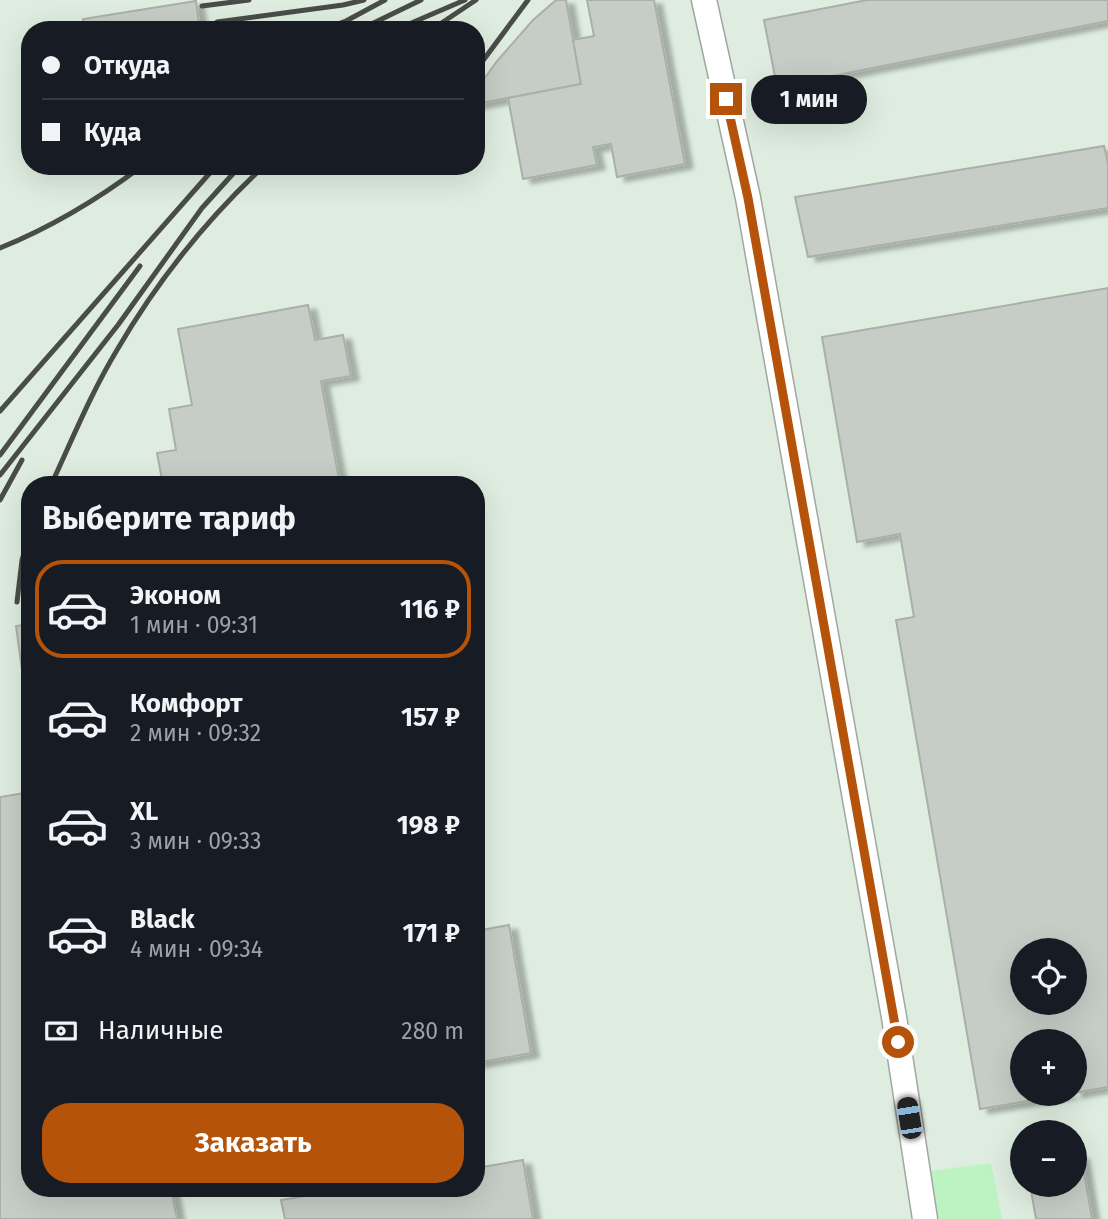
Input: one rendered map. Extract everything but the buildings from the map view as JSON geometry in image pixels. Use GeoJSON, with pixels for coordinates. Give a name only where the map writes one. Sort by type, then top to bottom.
{"type":"FeatureCollection","features":[{"type":"Feature","properties":{"kind":"lane"},"geometry":{"type":"LineString","coordinates":[[704,0],[750,212],[894,1017],[925,1219]]}},
{"type":"Feature","properties":{"kind":"shaded area"},"geometry":{"type":"Polygon","coordinates":[[[0,0],[1108,0],[1108,1219],[0,1219],[0,0]]]}},
{"type":"Feature","properties":{"kind":"green space"},"geometry":{"type":"Polygon","coordinates":[[[991,1163],[1002,1219],[931,1219],[923,1172],[991,1163]]]}},
{"type":"Feature","properties":{"kind":"railway"},"geometry":{"type":"LineString","coordinates":[[202,6],[249,0]]}},
{"type":"Feature","properties":{"kind":"railway"},"geometry":{"type":"LineString","coordinates":[[224,21],[364,0]]}},
{"type":"Feature","properties":{"kind":"railway"},"geometry":{"type":"LineString","coordinates":[[346,21],[385,0]]}},
{"type":"Feature","properties":{"kind":"railway"},"geometry":{"type":"LineString","coordinates":[[378,21],[421,0]]}},
{"type":"Feature","properties":{"kind":"railway"},"geometry":{"type":"LineString","coordinates":[[416,21],[465,0]]}},
{"type":"Feature","properties":{"kind":"railway"},"geometry":{"type":"LineString","coordinates":[[444,21],[476,0]]}},
{"type":"Feature","properties":{"kind":"railway"},"geometry":{"type":"LineString","coordinates":[[485,58],[528,0]]}},
{"type":"Feature","properties":{"kind":"railway"},"geometry":{"type":"LineString","coordinates":[[0,248],[74,212],[129,175]]}},
{"type":"Feature","properties":{"kind":"railway"},"geometry":{"type":"LineString","coordinates":[[0,411],[208,175]]}},
{"type":"Feature","properties":{"kind":"railway"},"geometry":{"type":"LineString","coordinates":[[0,475],[118,325],[202,208],[232,175]]}},
{"type":"Feature","properties":{"kind":"railway"},"geometry":{"type":"LineString","coordinates":[[55,476],[99,383],[148,300],[203,230],[255,175]]}},
{"type":"Feature","properties":{"kind":"railway"},"geometry":{"type":"LineString","coordinates":[[0,455],[140,266]]}},
{"type":"Feature","properties":{"kind":"railway"},"geometry":{"type":"LineString","coordinates":[[0,500],[22,460]]}},
{"type":"Feature","properties":{"kind":"railway"},"geometry":{"type":"LineString","coordinates":[[17,602],[21,568]]}},
{"type":"Feature","properties":{"kind":"route"},"geometry":{"type":"LineString","coordinates":[[726,99],[748,198],[898,1042]]}}]}
